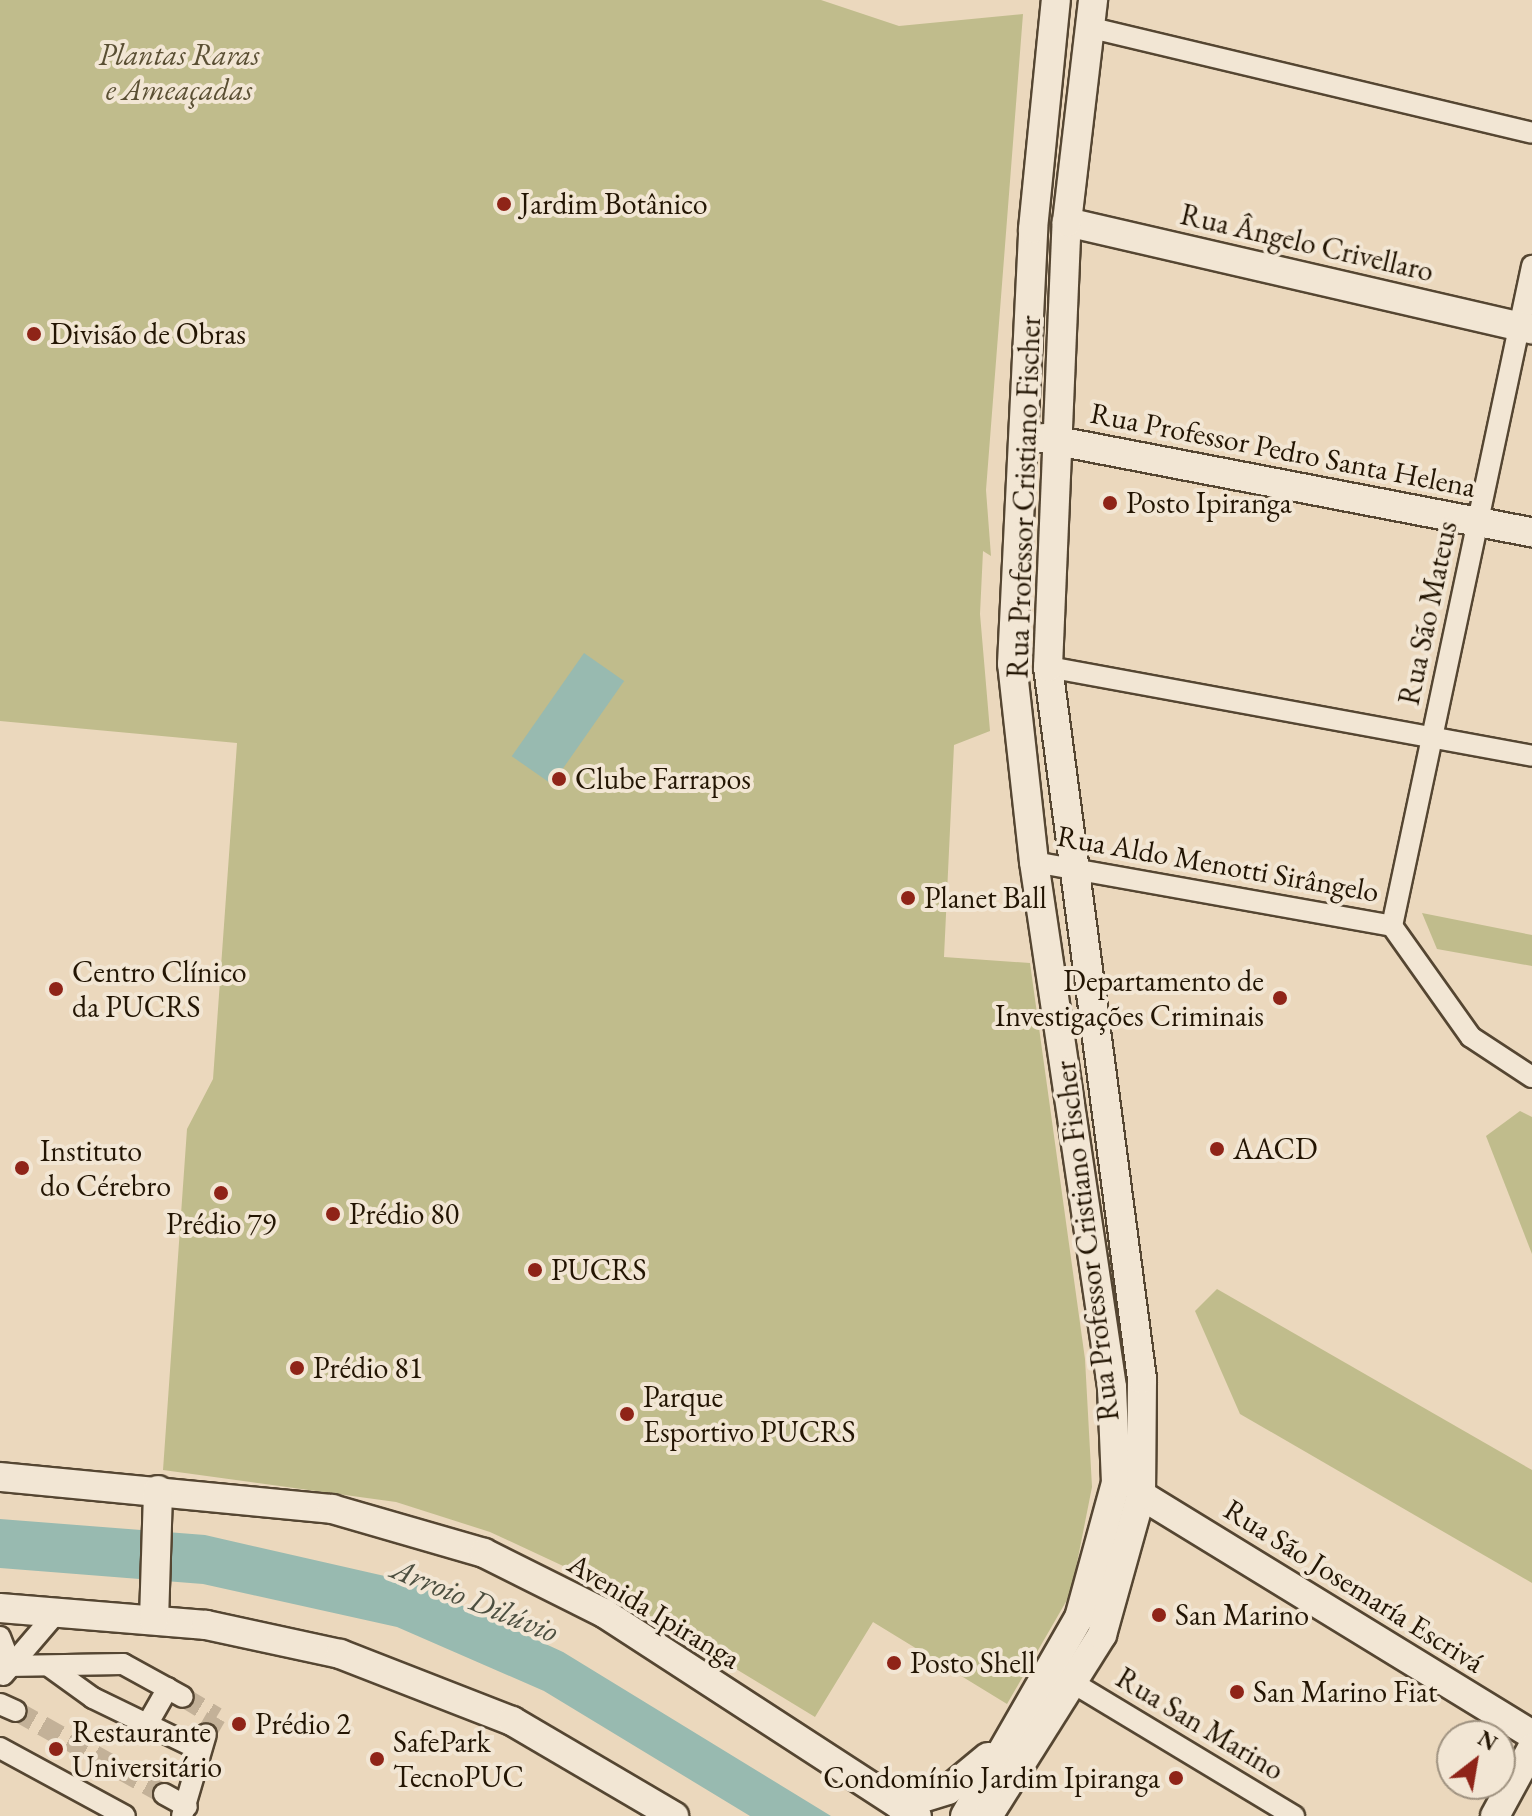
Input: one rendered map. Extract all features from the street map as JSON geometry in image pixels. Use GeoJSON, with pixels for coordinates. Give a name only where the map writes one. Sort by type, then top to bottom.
{"type":"FeatureCollection","features":[{"type":"Feature","properties":{"kind":"main road","name":"Rua Professor Cristiano Fischer"},"geometry":{"type":"LineString","coordinates":[[965,1816],[1079,1618],[1128,1489],[1058,1005],[1034,862],[1012,664],[1021,434],[1052,2]]}},
{"type":"Feature","properties":{"kind":"main road","name":"Rua Professor Cristiano Fischer"},"geometry":{"type":"LineString","coordinates":[[988,1816],[1075,1684],[1121,1583],[1128,1489],[1142,1379],[1048,667],[1067,222],[1091,14]]}},
{"type":"Feature","properties":{"kind":"main road","name":"Rua Ângelo Crivellaro"},"geometry":{"type":"LineString","coordinates":[[1067,222],[1526,328]]}},
{"type":"Feature","properties":{"kind":"main road","name":"Rua Professor Pedro Santa Helena"},"geometry":{"type":"LineString","coordinates":[[1021,434],[1532,532]]}},
{"type":"Feature","properties":{"kind":"main road"},"geometry":{"type":"LineString","coordinates":[[1058,1005],[1093,1002]]}},
{"type":"Feature","properties":{"kind":"main road","name":"Avenida Ipiranga"},"geometry":{"type":"LineString","coordinates":[[0,1477],[332,1509],[484,1553],[604,1613],[908,1811]]}},
{"type":"Feature","properties":{"kind":"main road","name":"Rua São Josemaría Escrivá"},"geometry":{"type":"LineString","coordinates":[[1128,1489],[1532,1735]]}},
{"type":"Feature","properties":{"kind":"main road"},"geometry":{"type":"LineString","coordinates":[[154,1608],[158,1490]]}},
{"type":"Feature","properties":{"kind":"main road"},"geometry":{"type":"LineString","coordinates":[[0,1608],[57,1612],[154,1608],[340,1654],[512,1721],[674,1816]]}},
{"type":"Feature","properties":{"kind":"main road"},"geometry":{"type":"LineString","coordinates":[[908,1811],[948,1790],[1010,1737]]}},
{"type":"Feature","properties":{"kind":"main road"},"geometry":{"type":"LineString","coordinates":[[1495,1815],[1532,1748]]}},
{"type":"Feature","properties":{"kind":"street"},"geometry":{"type":"LineString","coordinates":[[1091,14],[1532,133]]}},
{"type":"Feature","properties":{"kind":"street","name":"Rua São Mateus"},"geometry":{"type":"LineString","coordinates":[[1392,926],[1478,522],[1526,328],[1532,266]]}},
{"type":"Feature","properties":{"kind":"street"},"geometry":{"type":"LineString","coordinates":[[1048,667],[1532,756]]}},
{"type":"Feature","properties":{"kind":"street","name":"Rua Aldo Menotti Sirângelo"},"geometry":{"type":"LineString","coordinates":[[1034,862],[1075,866],[1392,926]]}},
{"type":"Feature","properties":{"kind":"street"},"geometry":{"type":"LineString","coordinates":[[1392,926],[1471,1037],[1532,1077]]}},
{"type":"Feature","properties":{"kind":"street"},"geometry":{"type":"LineString","coordinates":[[6,1667],[57,1612]]}},
{"type":"Feature","properties":{"kind":"street"},"geometry":{"type":"LineString","coordinates":[[0,1637],[6,1667]]}},
{"type":"Feature","properties":{"kind":"street"},"geometry":{"type":"LineString","coordinates":[[6,1667],[123,1664],[176,1692],[148,1723]]}},
{"type":"Feature","properties":{"kind":"street"},"geometry":{"type":"LineString","coordinates":[[50,1667],[93,1698],[148,1723],[202,1741],[199,1775],[184,1812],[164,1794]]}},
{"type":"Feature","properties":{"kind":"street","name":"Rua San Marino"},"geometry":{"type":"LineString","coordinates":[[1075,1684],[1294,1816]]}},
{"type":"Feature","properties":{"kind":"street"},"geometry":{"type":"LineString","coordinates":[[0,1748],[125,1816]]}},
{"type":"Feature","properties":{"kind":"green space","name":"Plantas Raras e Ameaçadas"},"geometry":{"type":"Polygon","coordinates":[[[0,0],[821,0],[899,26],[1023,14],[986,490],[991,556],[983,551],[980,614],[990,731],[954,745],[944,957],[1030,963],[1085,1359],[1092,1487],[1071,1593],[1007,1704],[873,1622],[815,1717],[576,1572],[490,1532],[396,1502],[163,1470],[187,1129],[213,1079],[237,743],[0,721],[0,0]]]}},
{"type":"Feature","properties":{"kind":"green space"},"geometry":{"type":"Polygon","coordinates":[[[1422,913],[1532,935],[1532,966],[1437,949],[1422,913]]]}},
{"type":"Feature","properties":{"kind":"green space"},"geometry":{"type":"Polygon","coordinates":[[[1520,1111],[1532,1117],[1532,1254],[1486,1136],[1520,1111]]]}},
{"type":"Feature","properties":{"kind":"green space"},"geometry":{"type":"Polygon","coordinates":[[[1217,1289],[1532,1470],[1532,1583],[1240,1414],[1195,1311],[1217,1289]]]}},
{"type":"Feature","properties":{"kind":"water"},"geometry":{"type":"Polygon","coordinates":[[[584,653],[624,681],[552,784],[512,756],[584,653]]]}},
{"type":"Feature","properties":{"kind":"water","name":"Arroio Dilúvio"},"geometry":{"type":"Polygon","coordinates":[[[0,1519],[205,1535],[411,1582],[563,1652],[831,1816],[750,1816],[544,1691],[397,1627],[203,1584],[0,1568],[0,1519]]]}},
{"type":"Feature","properties":{"kind":"tunnel"},"geometry":{"type":"LineString","coordinates":[[183,1697],[216,1717],[206,1734]]}},
{"type":"Feature","properties":{"kind":"tunnel"},"geometry":{"type":"LineString","coordinates":[[16,1711],[164,1794]]}},
{"type":"Feature","properties":{"kind":"place","name":"Jardim Botânico"},"geometry":{"type":"Point","coordinates":[504,204]}},
{"type":"Feature","properties":{"kind":"place","name":"Divisão de Obras"},"geometry":{"type":"Point","coordinates":[34,334]}},
{"type":"Feature","properties":{"kind":"place","name":"Posto Ipiranga"},"geometry":{"type":"Point","coordinates":[1110,503]}},
{"type":"Feature","properties":{"kind":"place","name":"Clube Farrapos"},"geometry":{"type":"Point","coordinates":[559,779]}},
{"type":"Feature","properties":{"kind":"place","name":"Planet Ball"},"geometry":{"type":"Point","coordinates":[908,898]}},
{"type":"Feature","properties":{"kind":"place","name":"Centro Clínico da PUCRS"},"geometry":{"type":"Point","coordinates":[56,989]}},
{"type":"Feature","properties":{"kind":"place","name":"Departamento de Investigações Criminais"},"geometry":{"type":"Point","coordinates":[1280,998]}},
{"type":"Feature","properties":{"kind":"place","name":"AACD"},"geometry":{"type":"Point","coordinates":[1217,1149]}},
{"type":"Feature","properties":{"kind":"place","name":"Instituto do Cérebro"},"geometry":{"type":"Point","coordinates":[22,1168]}},
{"type":"Feature","properties":{"kind":"place","name":"Prédio 79"},"geometry":{"type":"Point","coordinates":[221,1193]}},
{"type":"Feature","properties":{"kind":"place","name":"Prédio 80"},"geometry":{"type":"Point","coordinates":[333,1214]}},
{"type":"Feature","properties":{"kind":"place","name":"PUCRS"},"geometry":{"type":"Point","coordinates":[535,1270]}},
{"type":"Feature","properties":{"kind":"place","name":"Prédio 81"},"geometry":{"type":"Point","coordinates":[297,1368]}},
{"type":"Feature","properties":{"kind":"place","name":"Parque Esportivo PUCRS"},"geometry":{"type":"Point","coordinates":[627,1414]}},
{"type":"Feature","properties":{"kind":"place","name":"San Marino"},"geometry":{"type":"Point","coordinates":[1159,1615]}},
{"type":"Feature","properties":{"kind":"place","name":"Posto Shell"},"geometry":{"type":"Point","coordinates":[894,1663]}},
{"type":"Feature","properties":{"kind":"place","name":"San Marino Fiat"},"geometry":{"type":"Point","coordinates":[1237,1692]}},
{"type":"Feature","properties":{"kind":"place","name":"Prédio 2"},"geometry":{"type":"Point","coordinates":[239,1724]}},
{"type":"Feature","properties":{"kind":"place","name":"Restaurante Universitário"},"geometry":{"type":"Point","coordinates":[56,1749]}},
{"type":"Feature","properties":{"kind":"place","name":"SafePark TecnoPUC"},"geometry":{"type":"Point","coordinates":[377,1759]}},
{"type":"Feature","properties":{"kind":"place","name":"Condomínio Jardim Ipiranga"},"geometry":{"type":"Point","coordinates":[1176,1778]}}]}
